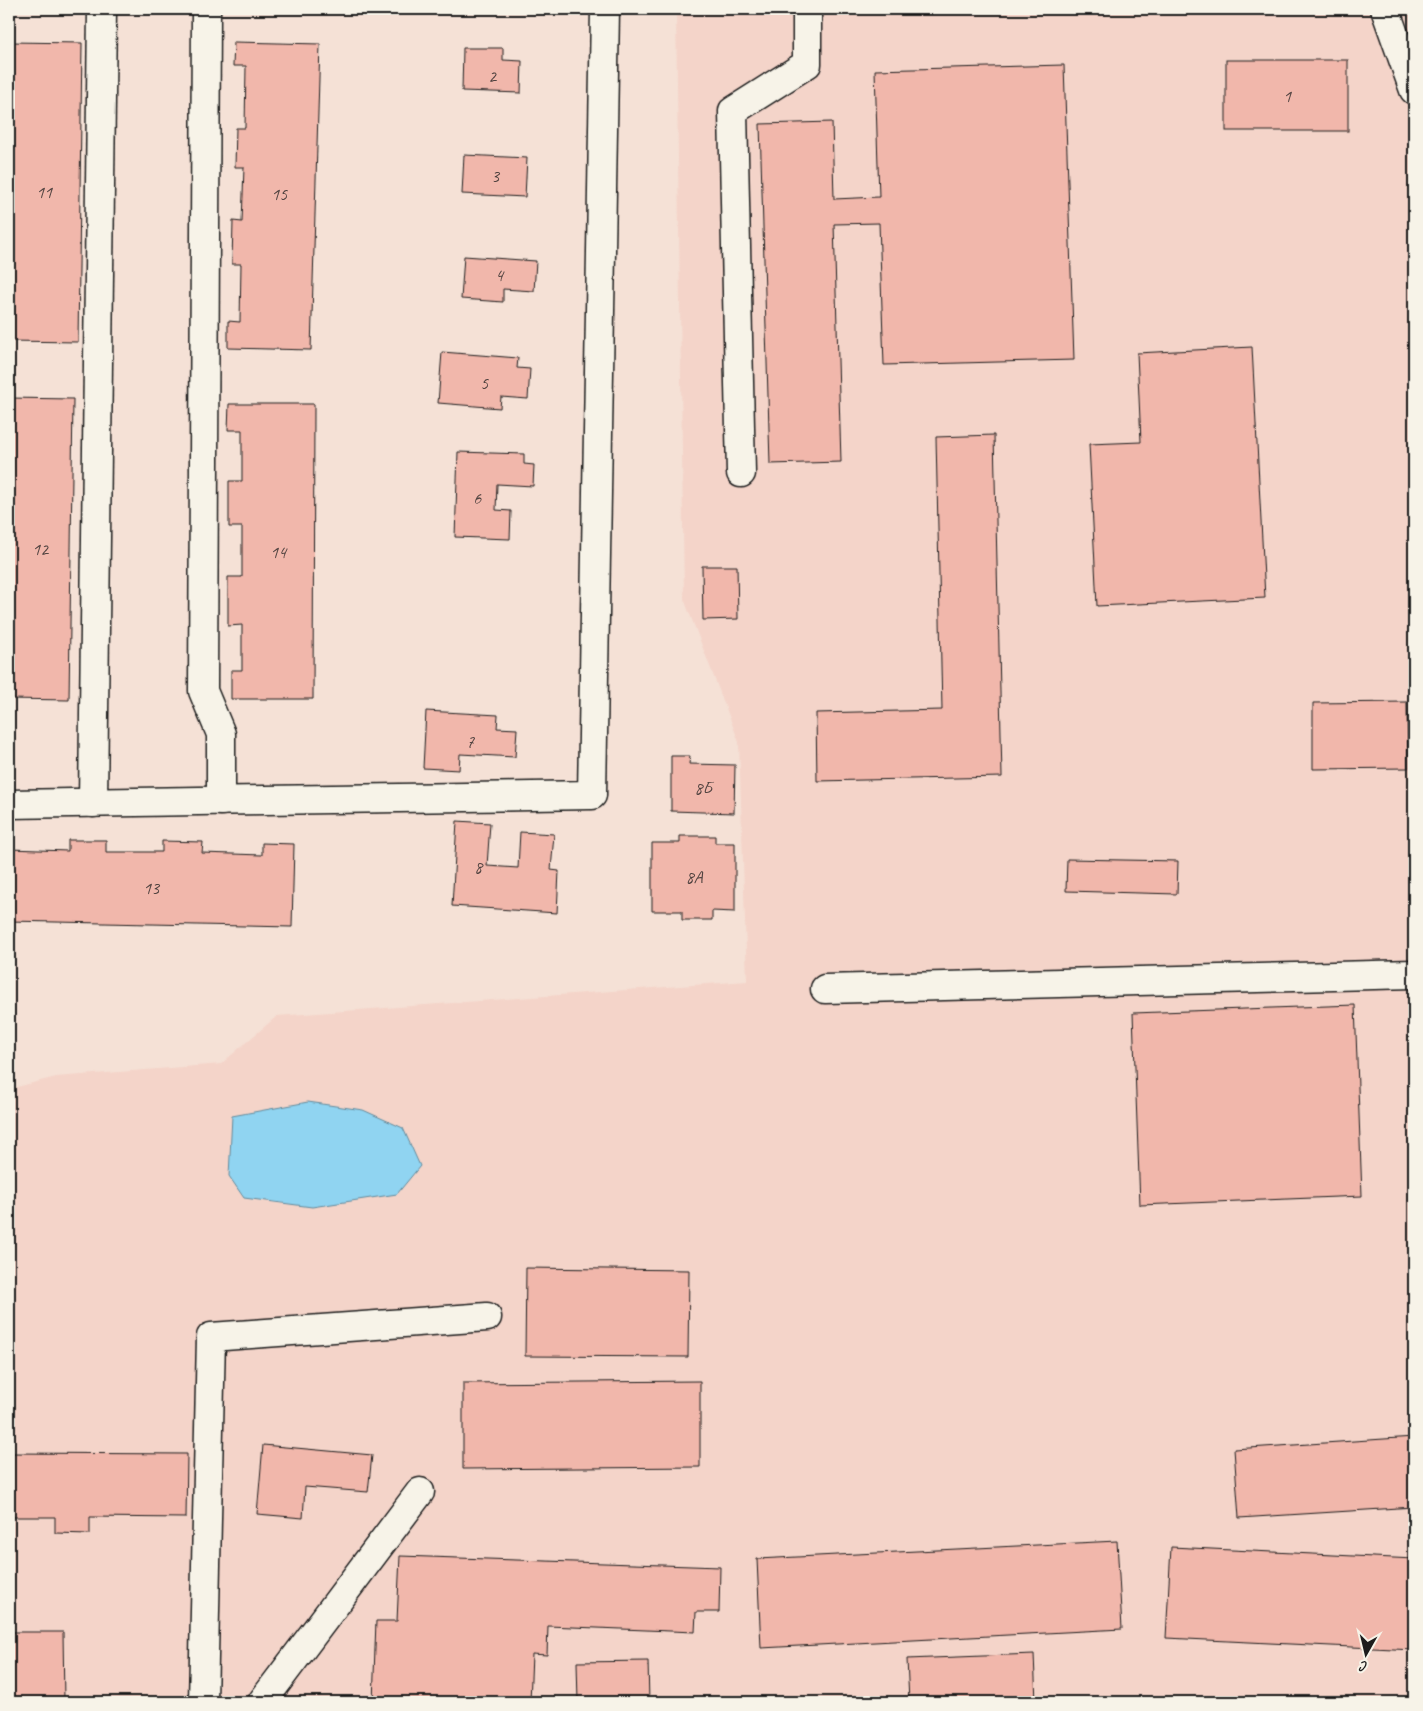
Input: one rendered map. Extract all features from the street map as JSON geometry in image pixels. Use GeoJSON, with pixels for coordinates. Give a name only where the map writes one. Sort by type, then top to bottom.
{"type":"FeatureCollection","features":[{"type":"Feature","properties":{"kind":"street"},"geometry":{"type":"LineString","coordinates":[[93,803],[102,9]]}},
{"type":"Feature","properties":{"kind":"street"},"geometry":{"type":"LineString","coordinates":[[206,9],[203,691],[220,734],[221,801]]}},
{"type":"Feature","properties":{"kind":"street"},"geometry":{"type":"LineString","coordinates":[[9,804],[592,795],[605,9]]}},
{"type":"Feature","properties":{"kind":"street"},"geometry":{"type":"LineString","coordinates":[[741,473],[733,111],[807,64],[807,9]]}},
{"type":"Feature","properties":{"kind":"street"},"geometry":{"type":"LineString","coordinates":[[1385,9],[1414,90]]}},
{"type":"Feature","properties":{"kind":"street"},"geometry":{"type":"LineString","coordinates":[[825,989],[1414,974]]}},
{"type":"Feature","properties":{"kind":"street"},"geometry":{"type":"LineString","coordinates":[[203,1702],[211,1337],[487,1317]]}},
{"type":"Feature","properties":{"kind":"street"},"geometry":{"type":"LineString","coordinates":[[262,1702],[420,1492]]}},
{"type":"Feature","properties":{"kind":"shaded area"},"geometry":{"type":"Polygon","coordinates":[[[1414,9],[1414,1702],[9,1702],[9,1089],[56,1077],[221,1064],[277,1016],[747,981],[739,742],[684,599],[676,10],[1414,9]]]}},
{"type":"Feature","properties":{"kind":"water"},"geometry":{"type":"Polygon","coordinates":[[[308,1102],[363,1110],[403,1128],[420,1166],[397,1194],[312,1207],[244,1198],[229,1176],[232,1116],[308,1102]]]}},
{"type":"Feature","properties":{"kind":"building"},"geometry":{"type":"Polygon","coordinates":[[[9,42],[82,43],[78,342],[9,341],[9,42]]]}},
{"type":"Feature","properties":{"kind":"building"},"geometry":{"type":"Polygon","coordinates":[[[234,42],[320,44],[311,350],[228,348],[228,321],[240,322],[241,264],[232,264],[233,221],[242,222],[244,167],[235,167],[236,128],[245,128],[246,66],[233,66],[234,42]]]}},
{"type":"Feature","properties":{"kind":"building"},"geometry":{"type":"Polygon","coordinates":[[[463,48],[503,48],[503,60],[522,61],[521,93],[462,91],[463,48]]]}},
{"type":"Feature","properties":{"kind":"building"},"geometry":{"type":"Polygon","coordinates":[[[1226,60],[1348,60],[1348,131],[1226,131],[1226,60]]]}},
{"type":"Feature","properties":{"kind":"building"},"geometry":{"type":"Polygon","coordinates":[[[1064,65],[1074,360],[884,365],[879,223],[834,224],[841,462],[770,464],[760,124],[832,122],[834,199],[879,197],[875,70],[1064,65]]]}},
{"type":"Feature","properties":{"kind":"building"},"geometry":{"type":"Polygon","coordinates":[[[464,155],[527,158],[525,197],[462,194],[464,155]]]}},
{"type":"Feature","properties":{"kind":"building"},"geometry":{"type":"Polygon","coordinates":[[[464,256],[536,261],[534,291],[503,289],[503,302],[461,299],[464,256]]]}},
{"type":"Feature","properties":{"kind":"building"},"geometry":{"type":"Polygon","coordinates":[[[1252,347],[1265,598],[1097,606],[1089,444],[1141,442],[1137,353],[1252,347]]]}},
{"type":"Feature","properties":{"kind":"building"},"geometry":{"type":"Polygon","coordinates":[[[442,352],[518,358],[517,368],[530,369],[528,399],[501,397],[500,408],[438,403],[442,352]]]}},
{"type":"Feature","properties":{"kind":"building"},"geometry":{"type":"Polygon","coordinates":[[[9,398],[73,399],[69,700],[9,699],[9,398]]]}},
{"type":"Feature","properties":{"kind":"building"},"geometry":{"type":"Polygon","coordinates":[[[229,404],[314,404],[313,699],[231,699],[231,670],[242,670],[242,625],[228,626],[228,577],[242,577],[242,527],[229,527],[229,481],[242,481],[242,430],[228,430],[229,404]]]}},
{"type":"Feature","properties":{"kind":"building"},"geometry":{"type":"Polygon","coordinates":[[[994,435],[1002,777],[817,781],[816,713],[942,710],[936,437],[994,435]]]}},
{"type":"Feature","properties":{"kind":"building"},"geometry":{"type":"Polygon","coordinates":[[[458,452],[524,454],[524,464],[534,465],[533,486],[497,484],[496,510],[511,511],[510,539],[455,537],[458,452]]]}},
{"type":"Feature","properties":{"kind":"building"},"geometry":{"type":"Polygon","coordinates":[[[702,566],[737,566],[738,619],[703,620],[702,566]]]}},
{"type":"Feature","properties":{"kind":"building"},"geometry":{"type":"Polygon","coordinates":[[[1407,702],[1408,768],[1313,769],[1313,703],[1407,702]]]}},
{"type":"Feature","properties":{"kind":"building"},"geometry":{"type":"Polygon","coordinates":[[[426,711],[498,715],[497,728],[517,729],[515,757],[460,754],[459,770],[423,768],[426,711]]]}},
{"type":"Feature","properties":{"kind":"building"},"geometry":{"type":"Polygon","coordinates":[[[671,756],[690,756],[689,764],[735,765],[734,813],[671,811],[671,756]]]}},
{"type":"Feature","properties":{"kind":"building"},"geometry":{"type":"Polygon","coordinates":[[[457,821],[490,823],[487,866],[518,868],[520,832],[554,834],[551,870],[559,871],[557,913],[452,906],[457,821]]]}},
{"type":"Feature","properties":{"kind":"building"},"geometry":{"type":"Polygon","coordinates":[[[680,836],[715,836],[715,843],[735,843],[735,912],[712,911],[712,920],[682,920],[682,911],[652,911],[652,843],[680,843],[680,836]]]}},
{"type":"Feature","properties":{"kind":"building"},"geometry":{"type":"Polygon","coordinates":[[[68,840],[106,840],[106,852],[162,852],[162,841],[203,842],[202,853],[262,855],[262,843],[294,844],[292,927],[9,921],[9,849],[68,851],[68,840]]]}},
{"type":"Feature","properties":{"kind":"building"},"geometry":{"type":"Polygon","coordinates":[[[1067,859],[1178,861],[1177,894],[1066,891],[1067,859]]]}},
{"type":"Feature","properties":{"kind":"building"},"geometry":{"type":"Polygon","coordinates":[[[1355,1005],[1362,1196],[1140,1205],[1133,1013],[1355,1005]]]}},
{"type":"Feature","properties":{"kind":"building"},"geometry":{"type":"Polygon","coordinates":[[[526,1268],[689,1270],[688,1357],[525,1356],[526,1268]]]}},
{"type":"Feature","properties":{"kind":"building"},"geometry":{"type":"Polygon","coordinates":[[[700,1381],[700,1467],[463,1469],[463,1383],[700,1381]]]}},
{"type":"Feature","properties":{"kind":"building"},"geometry":{"type":"Polygon","coordinates":[[[1414,1437],[1414,1507],[1239,1518],[1234,1449],[1414,1437]]]}},
{"type":"Feature","properties":{"kind":"building"},"geometry":{"type":"Polygon","coordinates":[[[263,1445],[372,1455],[368,1492],[305,1487],[303,1518],[257,1514],[263,1445]]]}},
{"type":"Feature","properties":{"kind":"building"},"geometry":{"type":"Polygon","coordinates":[[[9,1453],[187,1454],[186,1518],[90,1517],[90,1534],[55,1533],[55,1517],[9,1517],[9,1453]]]}},
{"type":"Feature","properties":{"kind":"building"},"geometry":{"type":"Polygon","coordinates":[[[1117,1541],[1122,1629],[761,1648],[757,1559],[1117,1541]]]}},
{"type":"Feature","properties":{"kind":"building"},"geometry":{"type":"Polygon","coordinates":[[[1171,1547],[1414,1559],[1414,1650],[1166,1638],[1171,1547]]]}},
{"type":"Feature","properties":{"kind":"building"},"geometry":{"type":"Polygon","coordinates":[[[400,1556],[720,1567],[719,1612],[696,1612],[695,1632],[548,1626],[547,1655],[532,1654],[530,1702],[373,1702],[376,1621],[397,1621],[400,1556]]]}},
{"type":"Feature","properties":{"kind":"building"},"geometry":{"type":"Polygon","coordinates":[[[9,1632],[63,1632],[64,1702],[9,1702],[9,1632]]]}},
{"type":"Feature","properties":{"kind":"building"},"geometry":{"type":"Polygon","coordinates":[[[1034,1654],[1036,1702],[909,1702],[907,1659],[1034,1654]]]}},
{"type":"Feature","properties":{"kind":"building"},"geometry":{"type":"Polygon","coordinates":[[[648,1661],[649,1702],[578,1702],[577,1662],[648,1661]]]}}]}
